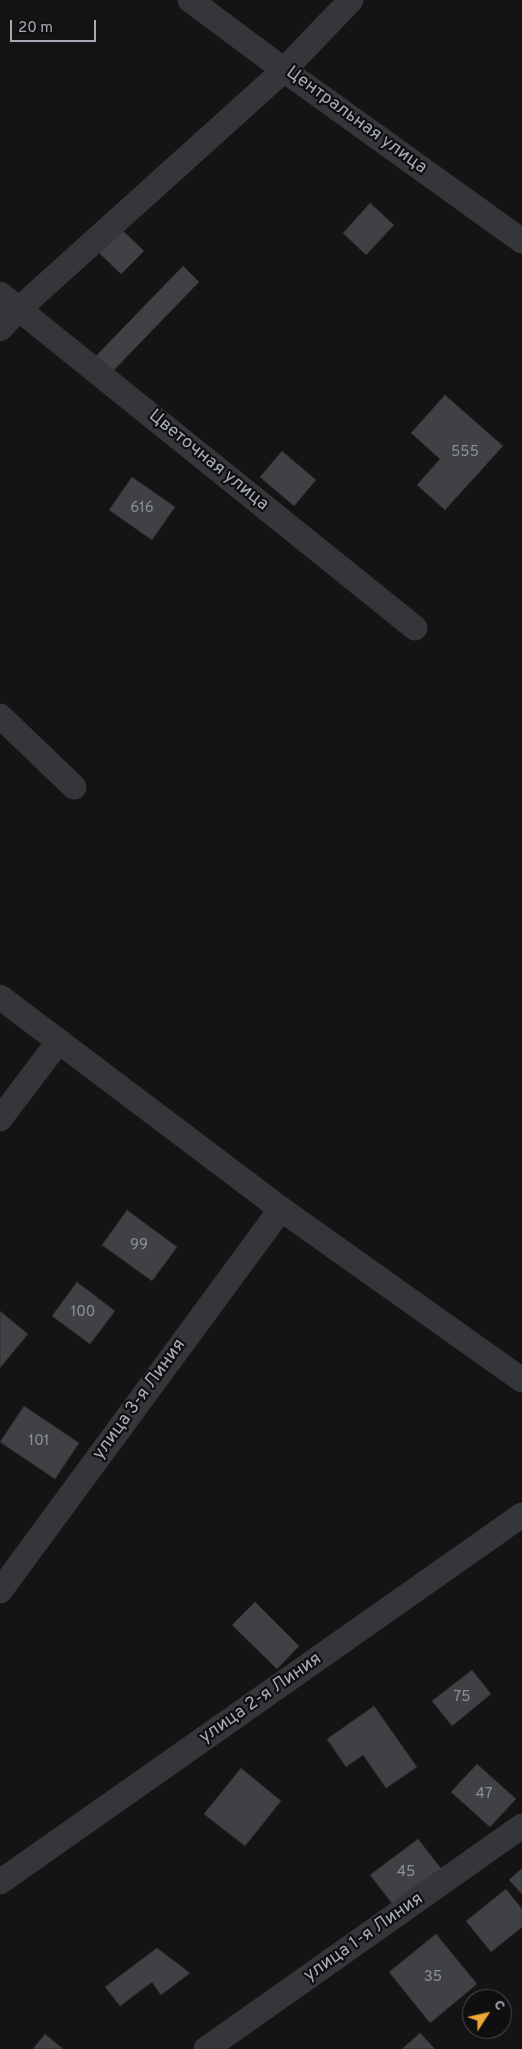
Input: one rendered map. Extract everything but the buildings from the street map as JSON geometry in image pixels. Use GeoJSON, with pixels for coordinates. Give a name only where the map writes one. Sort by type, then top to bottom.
{"type":"FeatureCollection","features":[{"type":"Feature","properties":{"kind":"street","name":"Центральная улица"},"geometry":{"type":"LineString","coordinates":[[190,0],[522,241]]}},
{"type":"Feature","properties":{"kind":"street"},"geometry":{"type":"LineString","coordinates":[[0,329],[9,302],[284,70],[351,0]]}},
{"type":"Feature","properties":{"kind":"street","name":"Цветочная улица"},"geometry":{"type":"LineString","coordinates":[[9,302],[415,628]]}},
{"type":"Feature","properties":{"kind":"street"},"geometry":{"type":"LineString","coordinates":[[0,716],[74,787]]}},
{"type":"Feature","properties":{"kind":"street"},"geometry":{"type":"LineString","coordinates":[[0,997],[281,1209],[522,1380]]}},
{"type":"Feature","properties":{"kind":"street"},"geometry":{"type":"LineString","coordinates":[[0,1119],[59,1041]]}},
{"type":"Feature","properties":{"kind":"street","name":"улица 3-я Линия"},"geometry":{"type":"LineString","coordinates":[[0,1591],[281,1209]]}},
{"type":"Feature","properties":{"kind":"street","name":"улица 2-я Линия"},"geometry":{"type":"LineString","coordinates":[[0,1882],[522,1515]]}},
{"type":"Feature","properties":{"kind":"street","name":"улица 1-я Линия"},"geometry":{"type":"LineString","coordinates":[[206,2049],[522,1826]]}}]}
